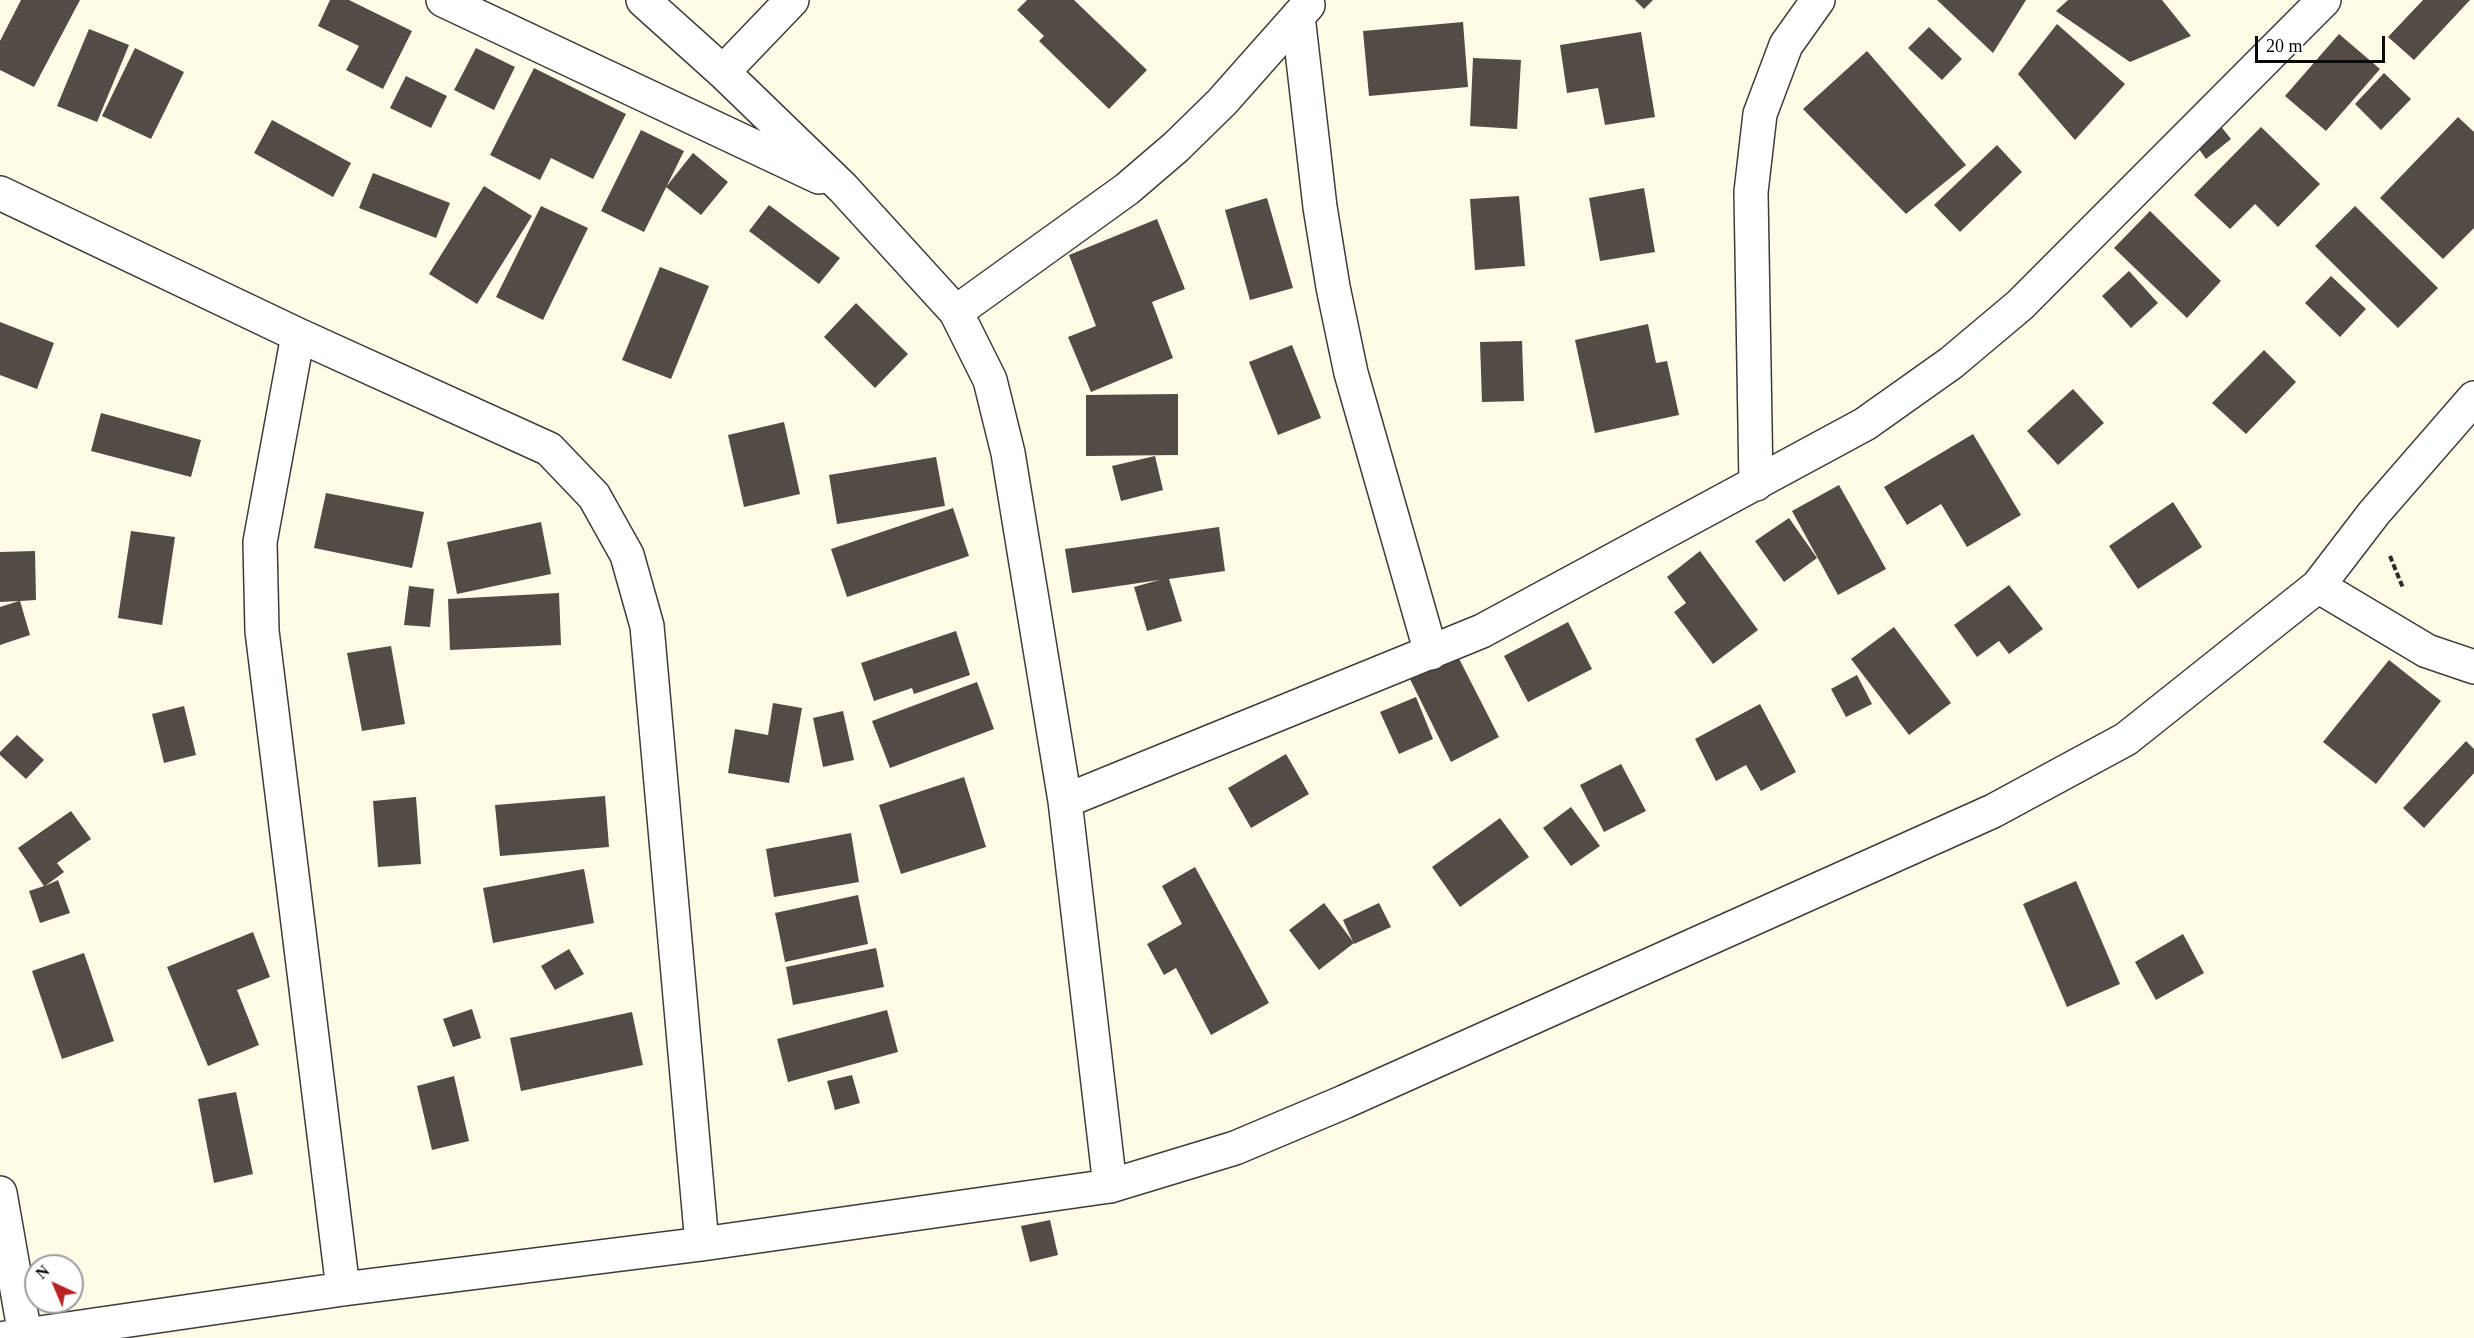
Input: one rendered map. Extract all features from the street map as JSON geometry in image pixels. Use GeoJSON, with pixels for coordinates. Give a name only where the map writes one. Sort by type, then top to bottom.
{"type":"FeatureCollection","features":[{"type":"Feature","properties":{"kind":"street"},"geometry":{"type":"LineString","coordinates":[[443,0],[843,188]]}},
{"type":"Feature","properties":{"kind":"street"},"geometry":{"type":"LineString","coordinates":[[643,0],[723,72],[843,188],[956,312],[990,380],[1008,453],[1065,801],[1110,1186]]}},
{"type":"Feature","properties":{"kind":"street"},"geometry":{"type":"LineString","coordinates":[[723,72],[792,0]]}},
{"type":"Feature","properties":{"kind":"street"},"geometry":{"type":"LineString","coordinates":[[1756,484],[1751,192],[1760,114],[1786,45],[1818,0]]}},
{"type":"Feature","properties":{"kind":"street"},"geometry":{"type":"LineString","coordinates":[[1065,801],[1482,631],[1865,424],[1952,363],[2020,305],[2324,0]]}},
{"type":"Feature","properties":{"kind":"street"},"geometry":{"type":"LineString","coordinates":[[956,312],[1127,189],[1160,161],[1222,102],[1306,8]]}},
{"type":"Feature","properties":{"kind":"street"},"geometry":{"type":"LineString","coordinates":[[1306,8],[1320,207],[1333,287],[1351,373],[1431,653]]}},
{"type":"Feature","properties":{"kind":"street"},"geometry":{"type":"LineString","coordinates":[[0,193],[298,335],[549,449],[594,496],[627,555],[647,626],[702,1244]]}},
{"type":"Feature","properties":{"kind":"street"},"geometry":{"type":"LineString","coordinates":[[298,335],[260,542],[262,631],[343,1290]]}},
{"type":"Feature","properties":{"kind":"street"},"geometry":{"type":"LineString","coordinates":[[0,1192],[15,1336],[343,1290],[702,1244],[1110,1186],[1235,1148],[1344,1102],[1993,811],[2126,739],[2318,586],[2374,513],[2474,398]]}},
{"type":"Feature","properties":{"kind":"street"},"geometry":{"type":"LineString","coordinates":[[2318,586],[2427,651],[2474,667]]}},
{"type":"Feature","properties":{"kind":"path"},"geometry":{"type":"LineString","coordinates":[[2374,513],[2427,651]]}},
{"type":"Feature","properties":{"kind":"building"},"geometry":{"type":"Polygon","coordinates":[[[21,0],[80,0],[34,87],[0,70],[0,41],[21,0]]]}},
{"type":"Feature","properties":{"kind":"building"},"geometry":{"type":"Polygon","coordinates":[[[330,0],[349,0],[412,31],[383,89],[346,70],[359,46],[318,26],[330,0]]]}},
{"type":"Feature","properties":{"kind":"building"},"geometry":{"type":"Polygon","coordinates":[[[1027,0],[1074,0],[1147,70],[1109,109],[1039,41],[1044,36],[1017,10],[1027,0]]]}},
{"type":"Feature","properties":{"kind":"building"},"geometry":{"type":"Polygon","coordinates":[[[1635,0],[1653,0],[1644,9],[1635,0]]]}},
{"type":"Feature","properties":{"kind":"building"},"geometry":{"type":"Polygon","coordinates":[[[1937,0],[2026,0],[1993,53],[1937,0]]]}},
{"type":"Feature","properties":{"kind":"building"},"geometry":{"type":"Polygon","coordinates":[[[2068,0],[2162,0],[2191,36],[2130,62],[2056,11],[2068,0]]]}},
{"type":"Feature","properties":{"kind":"building"},"geometry":{"type":"Polygon","coordinates":[[[2423,0],[2470,0],[2414,60],[2388,37],[2423,0]]]}},
{"type":"Feature","properties":{"kind":"building"},"geometry":{"type":"Polygon","coordinates":[[[1463,22],[1468,87],[1369,96],[1363,31],[1463,22]]]}},
{"type":"Feature","properties":{"kind":"building"},"geometry":{"type":"Polygon","coordinates":[[[2057,24],[2125,84],[2075,140],[2018,74],[2057,24]]]}},
{"type":"Feature","properties":{"kind":"building"},"geometry":{"type":"Polygon","coordinates":[[[1929,27],[1962,59],[1942,80],[1908,48],[1929,27]]]}},
{"type":"Feature","properties":{"kind":"building"},"geometry":{"type":"Polygon","coordinates":[[[89,29],[129,45],[97,122],[57,106],[89,29]]]}},
{"type":"Feature","properties":{"kind":"building"},"geometry":{"type":"Polygon","coordinates":[[[1641,32],[1655,117],[1605,125],[1598,88],[1567,93],[1560,45],[1641,32]]]}},
{"type":"Feature","properties":{"kind":"building"},"geometry":{"type":"Polygon","coordinates":[[[2339,34],[2380,69],[2326,131],[2285,96],[2339,34]]]}},
{"type":"Feature","properties":{"kind":"building"},"geometry":{"type":"Polygon","coordinates":[[[135,48],[184,72],[151,139],[102,116],[135,48]]]}},
{"type":"Feature","properties":{"kind":"building"},"geometry":{"type":"Polygon","coordinates":[[[476,48],[515,67],[494,110],[454,90],[476,48]]]}},
{"type":"Feature","properties":{"kind":"building"},"geometry":{"type":"Polygon","coordinates":[[[1867,51],[1966,165],[1906,214],[1803,109],[1867,51]]]}},
{"type":"Feature","properties":{"kind":"building"},"geometry":{"type":"Polygon","coordinates":[[[1473,58],[1521,60],[1517,129],[1470,126],[1473,58]]]}},
{"type":"Feature","properties":{"kind":"building"},"geometry":{"type":"Polygon","coordinates":[[[534,68],[626,114],[593,179],[551,158],[540,180],[490,155],[534,68]]]}},
{"type":"Feature","properties":{"kind":"building"},"geometry":{"type":"Polygon","coordinates":[[[2384,73],[2411,99],[2381,130],[2355,104],[2384,73]]]}},
{"type":"Feature","properties":{"kind":"building"},"geometry":{"type":"Polygon","coordinates":[[[406,76],[447,96],[431,128],[390,108],[406,76]]]}},
{"type":"Feature","properties":{"kind":"building"},"geometry":{"type":"Polygon","coordinates":[[[2458,117],[2474,132],[2474,228],[2443,259],[2380,198],[2458,117]]]}},
{"type":"Feature","properties":{"kind":"building"},"geometry":{"type":"Polygon","coordinates":[[[2215,119],[2231,139],[2206,159],[2191,138],[2215,119]]]}},
{"type":"Feature","properties":{"kind":"building"},"geometry":{"type":"Polygon","coordinates":[[[272,120],[351,163],[333,197],[254,153],[272,120]]]}},
{"type":"Feature","properties":{"kind":"building"},"geometry":{"type":"Polygon","coordinates":[[[2261,127],[2320,184],[2278,227],[2255,204],[2230,229],[2194,195],[2261,127]]]}},
{"type":"Feature","properties":{"kind":"building"},"geometry":{"type":"Polygon","coordinates":[[[641,130],[684,151],[644,232],[601,211],[641,130]]]}},
{"type":"Feature","properties":{"kind":"building"},"geometry":{"type":"Polygon","coordinates":[[[1997,145],[2022,172],[1960,232],[1934,205],[1997,145]]]}},
{"type":"Feature","properties":{"kind":"building"},"geometry":{"type":"Polygon","coordinates":[[[693,153],[728,182],[701,215],[666,187],[693,153]]]}},
{"type":"Feature","properties":{"kind":"building"},"geometry":{"type":"Polygon","coordinates":[[[373,173],[450,203],[436,238],[359,208],[373,173]]]}},
{"type":"Feature","properties":{"kind":"building"},"geometry":{"type":"Polygon","coordinates":[[[484,186],[532,216],[477,304],[429,274],[484,186]]]}},
{"type":"Feature","properties":{"kind":"building"},"geometry":{"type":"Polygon","coordinates":[[[1644,188],[1655,252],[1600,261],[1589,198],[1644,188]]]}},
{"type":"Feature","properties":{"kind":"building"},"geometry":{"type":"Polygon","coordinates":[[[1519,196],[1525,266],[1475,270],[1470,199],[1519,196]]]}},
{"type":"Feature","properties":{"kind":"building"},"geometry":{"type":"Polygon","coordinates":[[[1267,198],[1293,288],[1250,300],[1225,210],[1267,198]]]}},
{"type":"Feature","properties":{"kind":"building"},"geometry":{"type":"Polygon","coordinates":[[[769,205],[840,258],[819,284],[749,231],[769,205]]]}},
{"type":"Feature","properties":{"kind":"building"},"geometry":{"type":"Polygon","coordinates":[[[541,206],[588,228],[543,320],[496,297],[541,206]]]}},
{"type":"Feature","properties":{"kind":"building"},"geometry":{"type":"Polygon","coordinates":[[[2355,206],[2438,288],[2398,328],[2315,246],[2355,206]]]}},
{"type":"Feature","properties":{"kind":"building"},"geometry":{"type":"Polygon","coordinates":[[[2150,211],[2221,281],[2187,318],[2114,248],[2150,211]]]}},
{"type":"Feature","properties":{"kind":"building"},"geometry":{"type":"Polygon","coordinates":[[[1157,219],[1185,289],[1152,302],[1173,358],[1091,392],[1068,337],[1096,326],[1069,255],[1157,219]]]}},
{"type":"Feature","properties":{"kind":"building"},"geometry":{"type":"Polygon","coordinates":[[[660,267],[709,286],[671,379],[622,360],[660,267]]]}},
{"type":"Feature","properties":{"kind":"building"},"geometry":{"type":"Polygon","coordinates":[[[2129,271],[2158,303],[2131,328],[2102,296],[2129,271]]]}},
{"type":"Feature","properties":{"kind":"building"},"geometry":{"type":"Polygon","coordinates":[[[2331,276],[2366,309],[2340,337],[2305,303],[2331,276]]]}},
{"type":"Feature","properties":{"kind":"building"},"geometry":{"type":"Polygon","coordinates":[[[856,303],[908,354],[875,388],[824,337],[856,303]]]}},
{"type":"Feature","properties":{"kind":"building"},"geometry":{"type":"Polygon","coordinates":[[[0,322],[54,343],[37,389],[0,375],[0,322]]]}},
{"type":"Feature","properties":{"kind":"building"},"geometry":{"type":"Polygon","coordinates":[[[1648,324],[1656,363],[1667,361],[1679,415],[1595,433],[1575,340],[1648,324]]]}},
{"type":"Feature","properties":{"kind":"building"},"geometry":{"type":"Polygon","coordinates":[[[1522,341],[1524,401],[1482,402],[1480,342],[1522,341]]]}},
{"type":"Feature","properties":{"kind":"building"},"geometry":{"type":"Polygon","coordinates":[[[1292,345],[1321,418],[1278,435],[1249,362],[1292,345]]]}},
{"type":"Feature","properties":{"kind":"building"},"geometry":{"type":"Polygon","coordinates":[[[2264,350],[2296,382],[2246,434],[2212,403],[2264,350]]]}},
{"type":"Feature","properties":{"kind":"building"},"geometry":{"type":"Polygon","coordinates":[[[2073,389],[2104,423],[2058,465],[2027,431],[2073,389]]]}},
{"type":"Feature","properties":{"kind":"building"},"geometry":{"type":"Polygon","coordinates":[[[1178,394],[1178,455],[1086,456],[1086,395],[1178,394]]]}},
{"type":"Feature","properties":{"kind":"building"},"geometry":{"type":"Polygon","coordinates":[[[101,413],[201,440],[191,477],[91,451],[101,413]]]}},
{"type":"Feature","properties":{"kind":"building"},"geometry":{"type":"Polygon","coordinates":[[[784,422],[800,494],[744,507],[728,435],[784,422]]]}},
{"type":"Feature","properties":{"kind":"building"},"geometry":{"type":"Polygon","coordinates":[[[1973,434],[2021,515],[1967,547],[1941,504],[1907,525],[1884,487],[1973,434]]]}},
{"type":"Feature","properties":{"kind":"building"},"geometry":{"type":"Polygon","coordinates":[[[1155,456],[1163,490],[1121,501],[1112,466],[1155,456]]]}},
{"type":"Feature","properties":{"kind":"building"},"geometry":{"type":"Polygon","coordinates":[[[936,457],[945,506],[837,524],[829,475],[936,457]]]}},
{"type":"Feature","properties":{"kind":"building"},"geometry":{"type":"Polygon","coordinates":[[[1839,485],[1886,569],[1838,595],[1792,511],[1839,485]]]}},
{"type":"Feature","properties":{"kind":"building"},"geometry":{"type":"Polygon","coordinates":[[[326,493],[424,512],[412,568],[314,548],[326,493]]]}},
{"type":"Feature","properties":{"kind":"building"},"geometry":{"type":"Polygon","coordinates":[[[2173,502],[2202,547],[2138,589],[2109,546],[2173,502]]]}},
{"type":"Feature","properties":{"kind":"building"},"geometry":{"type":"Polygon","coordinates":[[[953,508],[969,556],[847,597],[831,549],[953,508]]]}},
{"type":"Feature","properties":{"kind":"building"},"geometry":{"type":"Polygon","coordinates":[[[1789,518],[1817,558],[1784,582],[1755,541],[1789,518]]]}},
{"type":"Feature","properties":{"kind":"building"},"geometry":{"type":"Polygon","coordinates":[[[541,522],[551,574],[457,594],[447,542],[541,522]]]}},
{"type":"Feature","properties":{"kind":"building"},"geometry":{"type":"Polygon","coordinates":[[[1219,527],[1225,571],[1169,579],[1182,621],[1147,631],[1134,587],[1159,580],[1072,593],[1065,549],[1219,527]]]}},
{"type":"Feature","properties":{"kind":"building"},"geometry":{"type":"Polygon","coordinates":[[[131,531],[175,537],[162,625],[118,618],[131,531]]]}},
{"type":"Feature","properties":{"kind":"building"},"geometry":{"type":"Polygon","coordinates":[[[35,551],[36,600],[20,601],[30,635],[0,645],[0,607],[19,601],[0,602],[0,552],[35,551]]]}},
{"type":"Feature","properties":{"kind":"building"},"geometry":{"type":"Polygon","coordinates":[[[1700,551],[1758,630],[1713,664],[1674,612],[1686,603],[1667,577],[1700,551]]]}},
{"type":"Feature","properties":{"kind":"building"},"geometry":{"type":"Polygon","coordinates":[[[2009,585],[2043,629],[2009,654],[1999,641],[1977,657],[1954,625],[2009,585]]]}},
{"type":"Feature","properties":{"kind":"building"},"geometry":{"type":"Polygon","coordinates":[[[409,586],[434,589],[430,627],[404,625],[409,586]]]}},
{"type":"Feature","properties":{"kind":"building"},"geometry":{"type":"Polygon","coordinates":[[[559,593],[561,645],[450,650],[448,599],[559,593]]]}},
{"type":"Feature","properties":{"kind":"building"},"geometry":{"type":"Polygon","coordinates":[[[1568,622],[1592,669],[1528,702],[1504,656],[1568,622]]]}},
{"type":"Feature","properties":{"kind":"building"},"geometry":{"type":"Polygon","coordinates":[[[1894,627],[1951,703],[1909,735],[1851,659],[1894,627]]]}},
{"type":"Feature","properties":{"kind":"building"},"geometry":{"type":"Polygon","coordinates":[[[956,631],[970,675],[914,694],[912,688],[874,701],[861,663],[956,631]]]}},
{"type":"Feature","properties":{"kind":"building"},"geometry":{"type":"Polygon","coordinates":[[[1450,641],[1499,737],[1451,762],[1403,665],[1450,641]]]}},
{"type":"Feature","properties":{"kind":"building"},"geometry":{"type":"Polygon","coordinates":[[[391,646],[405,724],[362,731],[347,653],[391,646]]]}},
{"type":"Feature","properties":{"kind":"building"},"geometry":{"type":"Polygon","coordinates":[[[2389,660],[2441,701],[2376,784],[2323,742],[2389,660]]]}},
{"type":"Feature","properties":{"kind":"building"},"geometry":{"type":"Polygon","coordinates":[[[1857,675],[1872,704],[1846,717],[1831,689],[1857,675]]]}},
{"type":"Feature","properties":{"kind":"building"},"geometry":{"type":"Polygon","coordinates":[[[977,682],[994,729],[890,768],[872,721],[977,682]]]}},
{"type":"Feature","properties":{"kind":"building"},"geometry":{"type":"Polygon","coordinates":[[[1416,697],[1433,739],[1399,754],[1380,712],[1416,697]]]}},
{"type":"Feature","properties":{"kind":"building"},"geometry":{"type":"Polygon","coordinates":[[[773,703],[802,708],[789,783],[728,773],[735,729],[768,735],[773,703]]]}},
{"type":"Feature","properties":{"kind":"building"},"geometry":{"type":"Polygon","coordinates":[[[1760,704],[1796,772],[1761,791],[1746,765],[1716,781],[1695,739],[1760,704]]]}},
{"type":"Feature","properties":{"kind":"building"},"geometry":{"type":"Polygon","coordinates":[[[184,706],[196,755],[164,763],[152,714],[184,706]]]}},
{"type":"Feature","properties":{"kind":"building"},"geometry":{"type":"Polygon","coordinates":[[[843,711],[854,760],[823,767],[813,718],[843,711]]]}},
{"type":"Feature","properties":{"kind":"building"},"geometry":{"type":"Polygon","coordinates":[[[17,735],[44,760],[26,779],[0,755],[0,752],[17,735]]]}},
{"type":"Feature","properties":{"kind":"building"},"geometry":{"type":"Polygon","coordinates":[[[2466,741],[2474,749],[2474,773],[2424,828],[2403,808],[2466,741]]]}},
{"type":"Feature","properties":{"kind":"building"},"geometry":{"type":"Polygon","coordinates":[[[1286,754],[1309,794],[1251,828],[1228,788],[1286,754]]]}},
{"type":"Feature","properties":{"kind":"building"},"geometry":{"type":"Polygon","coordinates":[[[1621,764],[1646,811],[1604,832],[1580,785],[1621,764]]]}},
{"type":"Feature","properties":{"kind":"building"},"geometry":{"type":"Polygon","coordinates":[[[964,777],[986,847],[901,874],[879,805],[964,777]]]}},
{"type":"Feature","properties":{"kind":"building"},"geometry":{"type":"Polygon","coordinates":[[[605,796],[609,847],[500,856],[495,805],[605,796]]]}},
{"type":"Feature","properties":{"kind":"building"},"geometry":{"type":"Polygon","coordinates":[[[416,797],[421,864],[378,867],[373,801],[416,797]]]}},
{"type":"Feature","properties":{"kind":"building"},"geometry":{"type":"Polygon","coordinates":[[[1571,807],[1600,846],[1571,866],[1543,828],[1571,807]]]}},
{"type":"Feature","properties":{"kind":"building"},"geometry":{"type":"Polygon","coordinates":[[[71,811],[91,839],[57,863],[64,872],[45,886],[58,880],[70,913],[40,923],[29,891],[44,886],[18,848],[71,811]]]}},
{"type":"Feature","properties":{"kind":"building"},"geometry":{"type":"Polygon","coordinates":[[[1500,818],[1529,857],[1460,907],[1432,867],[1500,818]]]}},
{"type":"Feature","properties":{"kind":"building"},"geometry":{"type":"Polygon","coordinates":[[[851,833],[859,882],[774,897],[766,849],[851,833]]]}},
{"type":"Feature","properties":{"kind":"building"},"geometry":{"type":"Polygon","coordinates":[[[1195,867],[1269,1003],[1211,1035],[1176,968],[1164,975],[1147,944],[1182,924],[1162,886],[1195,867]]]}},
{"type":"Feature","properties":{"kind":"building"},"geometry":{"type":"Polygon","coordinates":[[[584,869],[594,923],[493,943],[483,888],[584,869]]]}},
{"type":"Feature","properties":{"kind":"building"},"geometry":{"type":"Polygon","coordinates":[[[2076,881],[2120,984],[2067,1007],[2023,904],[2076,881]]]}},
{"type":"Feature","properties":{"kind":"building"},"geometry":{"type":"Polygon","coordinates":[[[858,895],[868,944],[785,962],[775,913],[858,895]]]}},
{"type":"Feature","properties":{"kind":"building"},"geometry":{"type":"Polygon","coordinates":[[[1324,903],[1354,943],[1319,970],[1289,930],[1324,903]]]}},
{"type":"Feature","properties":{"kind":"building"},"geometry":{"type":"Polygon","coordinates":[[[1379,903],[1391,927],[1354,944],[1343,920],[1379,903]]]}},
{"type":"Feature","properties":{"kind":"building"},"geometry":{"type":"Polygon","coordinates":[[[253,932],[270,977],[237,990],[259,1045],[208,1066],[167,967],[253,932]]]}},
{"type":"Feature","properties":{"kind":"building"},"geometry":{"type":"Polygon","coordinates":[[[2183,934],[2204,973],[2156,1000],[2135,962],[2183,934]]]}},
{"type":"Feature","properties":{"kind":"building"},"geometry":{"type":"Polygon","coordinates":[[[876,948],[884,987],[793,1005],[786,967],[876,948]]]}},
{"type":"Feature","properties":{"kind":"building"},"geometry":{"type":"Polygon","coordinates":[[[569,949],[584,974],[555,990],[541,966],[569,949]]]}},
{"type":"Feature","properties":{"kind":"building"},"geometry":{"type":"Polygon","coordinates":[[[84,953],[114,1041],[62,1059],[32,971],[84,953]]]}},
{"type":"Feature","properties":{"kind":"building"},"geometry":{"type":"Polygon","coordinates":[[[472,1009],[481,1038],[453,1047],[443,1019],[472,1009]]]}},
{"type":"Feature","properties":{"kind":"building"},"geometry":{"type":"Polygon","coordinates":[[[887,1010],[898,1052],[788,1082],[777,1039],[887,1010]]]}},
{"type":"Feature","properties":{"kind":"building"},"geometry":{"type":"Polygon","coordinates":[[[632,1012],[643,1065],[521,1091],[510,1038],[632,1012]]]}},
{"type":"Feature","properties":{"kind":"building"},"geometry":{"type":"Polygon","coordinates":[[[852,1075],[860,1103],[835,1110],[827,1081],[852,1075]]]}},
{"type":"Feature","properties":{"kind":"building"},"geometry":{"type":"Polygon","coordinates":[[[454,1076],[469,1141],[432,1150],[417,1086],[454,1076]]]}},
{"type":"Feature","properties":{"kind":"building"},"geometry":{"type":"Polygon","coordinates":[[[236,1092],[253,1174],[214,1183],[198,1099],[236,1092]]]}},
{"type":"Feature","properties":{"kind":"building"},"geometry":{"type":"Polygon","coordinates":[[[1050,1220],[1058,1255],[1030,1262],[1021,1226],[1050,1220]]]}}]}
